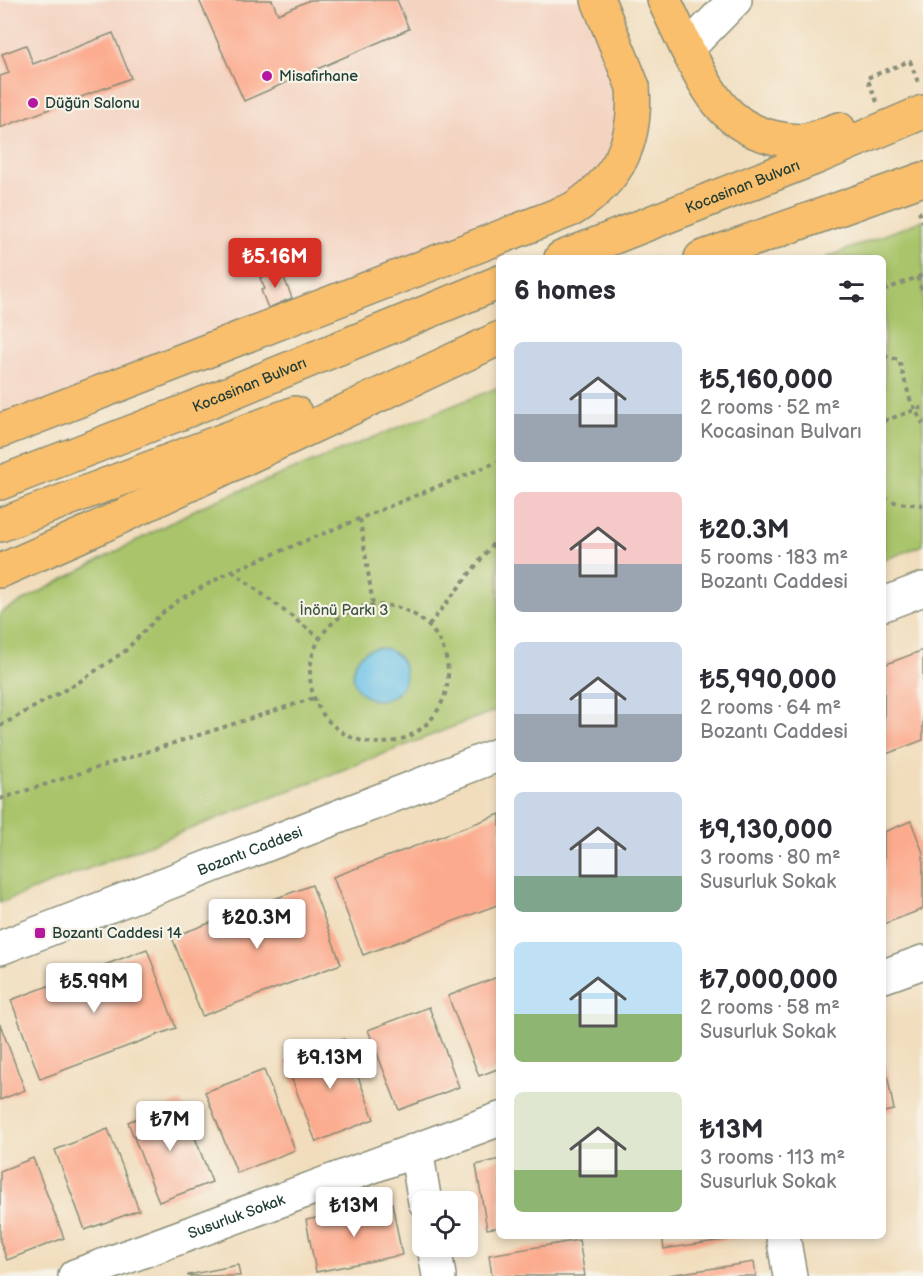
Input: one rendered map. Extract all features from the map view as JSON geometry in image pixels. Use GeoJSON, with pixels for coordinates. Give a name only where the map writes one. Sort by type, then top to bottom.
{"type":"FeatureCollection","features":[{"type":"Feature","properties":{"kind":"main road"},"geometry":{"type":"LineString","coordinates":[[0,431],[573,209],[602,186],[614,172],[623,156],[633,122],[633,87],[598,0]]}},
{"type":"Feature","properties":{"kind":"main road"},"geometry":{"type":"LineString","coordinates":[[664,0],[709,92],[720,107],[743,125],[768,137],[787,141],[806,141],[923,99]]}},
{"type":"Feature","properties":{"kind":"main road","name":"Kocasinan Bulvarı"},"geometry":{"type":"LineString","coordinates":[[569,255],[815,158],[923,112]]}},
{"type":"Feature","properties":{"kind":"main road"},"geometry":{"type":"LineString","coordinates":[[709,255],[923,179]]}},
{"type":"Feature","properties":{"kind":"main road"},"geometry":{"type":"LineString","coordinates":[[0,431],[496,283]]}},
{"type":"Feature","properties":{"kind":"main road","name":"Kocasinan Bulvarı"},"geometry":{"type":"LineString","coordinates":[[0,483],[181,413],[496,283]]}},
{"type":"Feature","properties":{"kind":"main road"},"geometry":{"type":"LineString","coordinates":[[0,525],[496,339]]}},
{"type":"Feature","properties":{"kind":"main road"},"geometry":{"type":"LineString","coordinates":[[0,571],[106,524],[496,339]]}},
{"type":"Feature","properties":{"kind":"street"},"geometry":{"type":"LineString","coordinates":[[687,49],[735,0]]}},
{"type":"Feature","properties":{"kind":"street"},"geometry":{"type":"LineString","coordinates":[[886,603],[923,589]]}},
{"type":"Feature","properties":{"kind":"street","name":"Bozantı Caddesi"},"geometry":{"type":"LineString","coordinates":[[0,948],[496,756]]}},
{"type":"Feature","properties":{"kind":"street"},"geometry":{"type":"LineString","coordinates":[[886,975],[923,962]]}},
{"type":"Feature","properties":{"kind":"street","name":"Susurluk Sokak"},"geometry":{"type":"LineString","coordinates":[[75,1276],[107,1270],[496,1120]]}},
{"type":"Feature","properties":{"kind":"street"},"geometry":{"type":"LineString","coordinates":[[416,1150],[423,1191]]}},
{"type":"Feature","properties":{"kind":"street"},"geometry":{"type":"LineString","coordinates":[[784,1239],[790,1276]]}},
{"type":"Feature","properties":{"kind":"street"},"geometry":{"type":"LineString","coordinates":[[436,1257],[439,1276]]}},
{"type":"Feature","properties":{"kind":"path"},"geometry":{"type":"LineString","coordinates":[[881,114],[867,78],[910,61],[923,94]]}},
{"type":"Feature","properties":{"kind":"path"},"geometry":{"type":"LineString","coordinates":[[886,289],[923,275]]}},
{"type":"Feature","properties":{"kind":"path"},"geometry":{"type":"LineString","coordinates":[[917,277],[923,292]]}},
{"type":"Feature","properties":{"kind":"path"},"geometry":{"type":"LineString","coordinates":[[886,357],[899,360],[904,380],[923,424]]}},
{"type":"Feature","properties":{"kind":"path"},"geometry":{"type":"LineString","coordinates":[[886,420],[923,407]]}},
{"type":"Feature","properties":{"kind":"path"},"geometry":{"type":"LineString","coordinates":[[0,726],[79,682],[125,651],[160,615],[179,600],[232,571],[496,463]]}},
{"type":"Feature","properties":{"kind":"path"},"geometry":{"type":"LineString","coordinates":[[886,499],[897,503],[923,505]]}},
{"type":"Feature","properties":{"kind":"path"},"geometry":{"type":"LineString","coordinates":[[360,519],[374,605]]}},
{"type":"Feature","properties":{"kind":"path"},"geometry":{"type":"LineString","coordinates":[[429,625],[496,540]]}},
{"type":"Feature","properties":{"kind":"path"},"geometry":{"type":"LineString","coordinates":[[232,571],[320,638]]}},
{"type":"Feature","properties":{"kind":"path"},"geometry":{"type":"LineString","coordinates":[[374,605],[392,606],[406,611],[429,625],[443,646],[447,660],[448,687],[439,710],[424,727],[394,742],[380,744],[354,739],[329,722],[314,698],[310,676],[311,663],[320,638],[329,626],[358,609],[374,605]]}},
{"type":"Feature","properties":{"kind":"path"},"geometry":{"type":"LineString","coordinates":[[0,799],[314,698]]}},
{"type":"Feature","properties":{"kind":"shaded area"},"geometry":{"type":"Polygon","coordinates":[[[0,0],[588,0],[623,87],[612,142],[584,191],[0,422],[0,0]]]}},
{"type":"Feature","properties":{"kind":"green space"},"geometry":{"type":"Polygon","coordinates":[[[923,220],[923,545],[886,559],[886,255],[833,255],[923,220]]]}},
{"type":"Feature","properties":{"kind":"green space","name":"İnönü Parkı 3"},"geometry":{"type":"Polygon","coordinates":[[[496,388],[496,710],[0,903],[0,613],[200,507],[496,388]]]}},
{"type":"Feature","properties":{"kind":"water"},"geometry":{"type":"Polygon","coordinates":[[[379,648],[393,652],[401,660],[405,674],[401,688],[393,696],[379,700],[365,696],[357,688],[353,674],[357,660],[365,652],[379,648]]]}},
{"type":"Feature","properties":{"kind":"building","name":"Misafirhane"},"geometry":{"type":"Polygon","coordinates":[[[199,0],[272,0],[278,14],[310,0],[397,0],[409,29],[244,101],[199,0]]]}},
{"type":"Feature","properties":{"kind":"building","name":"Düğün Salonu"},"geometry":{"type":"Polygon","coordinates":[[[113,33],[131,78],[0,128],[0,76],[9,73],[2,54],[26,45],[33,64],[113,33]]]}},
{"type":"Feature","properties":{"kind":"building"},"geometry":{"type":"Polygon","coordinates":[[[281,270],[292,298],[268,308],[261,290],[265,289],[260,278],[281,270]]]}},
{"type":"Feature","properties":{"kind":"building"},"geometry":{"type":"Polygon","coordinates":[[[923,650],[923,740],[886,754],[886,664],[923,650]]]}},
{"type":"Feature","properties":{"kind":"building"},"geometry":{"type":"Polygon","coordinates":[[[496,816],[496,905],[363,955],[333,877],[496,816]]]}},
{"type":"Feature","properties":{"kind":"building"},"geometry":{"type":"Polygon","coordinates":[[[911,821],[923,853],[923,909],[886,923],[886,831],[911,821]]]}},
{"type":"Feature","properties":{"kind":"building"},"geometry":{"type":"Polygon","coordinates":[[[312,885],[341,964],[202,1016],[172,937],[312,885]]]}},
{"type":"Feature","properties":{"kind":"building"},"geometry":{"type":"Polygon","coordinates":[[[147,949],[176,1028],[40,1079],[11,1000],[147,949]]]}},
{"type":"Feature","properties":{"kind":"building"},"geometry":{"type":"Polygon","coordinates":[[[496,978],[496,1070],[479,1076],[448,996],[496,978]]]}},
{"type":"Feature","properties":{"kind":"building"},"geometry":{"type":"Polygon","coordinates":[[[429,1007],[459,1087],[399,1110],[368,1030],[429,1007]]]}},
{"type":"Feature","properties":{"kind":"building"},"geometry":{"type":"Polygon","coordinates":[[[0,1024],[25,1090],[0,1100],[0,1024]]]}},
{"type":"Feature","properties":{"kind":"building"},"geometry":{"type":"Polygon","coordinates":[[[344,1039],[374,1119],[316,1142],[285,1061],[344,1039]]]}},
{"type":"Feature","properties":{"kind":"building"},"geometry":{"type":"Polygon","coordinates":[[[886,1069],[894,1110],[886,1112],[886,1069]]]}},
{"type":"Feature","properties":{"kind":"building"},"geometry":{"type":"Polygon","coordinates":[[[264,1070],[295,1150],[237,1173],[205,1092],[264,1070]]]}},
{"type":"Feature","properties":{"kind":"building"},"geometry":{"type":"Polygon","coordinates":[[[181,1101],[212,1182],[159,1202],[128,1122],[181,1101]]]}},
{"type":"Feature","properties":{"kind":"building"},"geometry":{"type":"Polygon","coordinates":[[[108,1129],[139,1210],[85,1230],[55,1150],[108,1129]]]}},
{"type":"Feature","properties":{"kind":"building"},"geometry":{"type":"Polygon","coordinates":[[[33,1158],[64,1238],[7,1260],[0,1241],[0,1171],[33,1158]]]}},
{"type":"Feature","properties":{"kind":"building"},"geometry":{"type":"Polygon","coordinates":[[[496,1160],[496,1228],[487,1229],[476,1165],[496,1160]]]}},
{"type":"Feature","properties":{"kind":"building"},"geometry":{"type":"Polygon","coordinates":[[[392,1203],[402,1255],[316,1272],[306,1220],[392,1203]]]}},
{"type":"Feature","properties":{"kind":"building"},"geometry":{"type":"Polygon","coordinates":[[[662,1239],[730,1239],[664,1249],[662,1239]]]}},
{"type":"Feature","properties":{"kind":"building"},"geometry":{"type":"Polygon","coordinates":[[[579,1240],[585,1276],[492,1276],[489,1255],[579,1240]]]}},
{"type":"Feature","properties":{"kind":"building"},"geometry":{"type":"Polygon","coordinates":[[[754,1262],[756,1276],[669,1276],[669,1275],[754,1262]]]}},
{"type":"Feature","properties":{"kind":"building"},"geometry":{"type":"Polygon","coordinates":[[[238,1265],[240,1276],[188,1276],[188,1275],[238,1265]]]}},
{"type":"Feature","properties":{"kind":"place","name":"Misafirhane"},"geometry":{"type":"Point","coordinates":[267,76]}},
{"type":"Feature","properties":{"kind":"place","name":"Düğün Salonu"},"geometry":{"type":"Point","coordinates":[33,103]}},
{"type":"Feature","properties":{"kind":"place","name":"Bozantı Caddesi 14"},"geometry":{"type":"Point","coordinates":[40,933]}}]}
